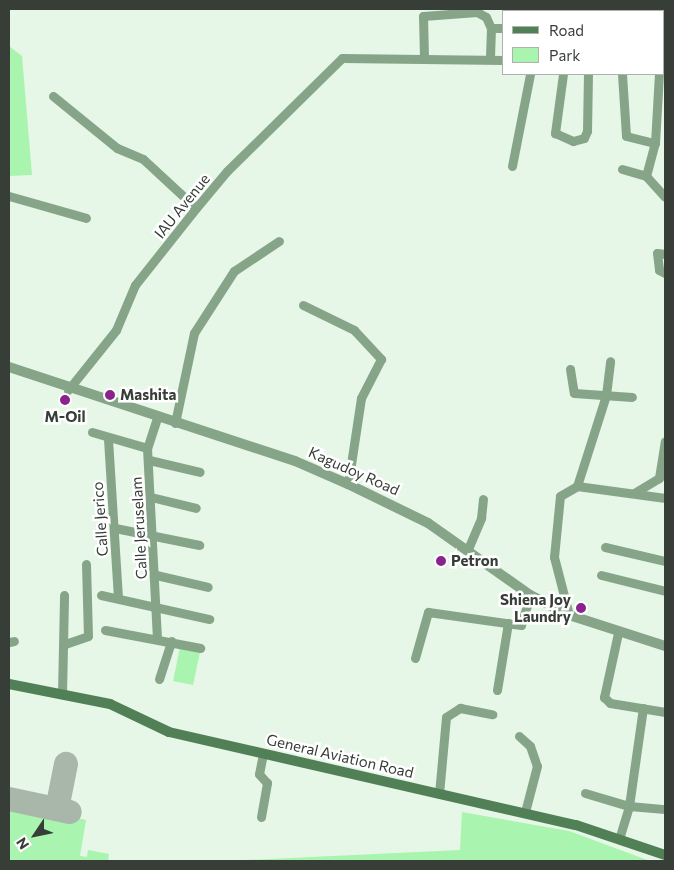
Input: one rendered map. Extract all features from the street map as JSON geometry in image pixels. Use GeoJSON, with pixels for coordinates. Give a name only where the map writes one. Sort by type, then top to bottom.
{"type":"FeatureCollection","features":[{"type":"Feature","properties":{"kind":"main road","name":"General Aviation Road"},"geometry":{"type":"LineString","coordinates":[[9,684],[110,704],[169,732],[525,812],[619,839],[665,855]]}},
{"type":"Feature","properties":{"kind":"street"},"geometry":{"type":"LineString","coordinates":[[490,58],[491,28],[487,13],[423,16],[424,58],[490,58],[502,60]]}},
{"type":"Feature","properties":{"kind":"street"},"geometry":{"type":"LineString","coordinates":[[491,28],[502,28]]}},
{"type":"Feature","properties":{"kind":"street","name":"IAU Avenue"},"geometry":{"type":"LineString","coordinates":[[68,390],[116,330],[135,286],[196,208],[227,172],[342,58],[424,58]]}},
{"type":"Feature","properties":{"kind":"street"},"geometry":{"type":"LineString","coordinates":[[512,166],[530,75]]}},
{"type":"Feature","properties":{"kind":"street"},"geometry":{"type":"LineString","coordinates":[[563,75],[555,133],[573,141],[584,138],[587,130],[588,75]]}},
{"type":"Feature","properties":{"kind":"street"},"geometry":{"type":"LineString","coordinates":[[622,75],[626,136],[654,143]]}},
{"type":"Feature","properties":{"kind":"street"},"geometry":{"type":"LineString","coordinates":[[646,176],[654,143],[659,75]]}},
{"type":"Feature","properties":{"kind":"street"},"geometry":{"type":"LineString","coordinates":[[53,96],[117,148],[143,159],[196,208]]}},
{"type":"Feature","properties":{"kind":"street"},"geometry":{"type":"LineString","coordinates":[[622,169],[646,176],[665,196]]}},
{"type":"Feature","properties":{"kind":"street"},"geometry":{"type":"LineString","coordinates":[[9,196],[86,218]]}},
{"type":"Feature","properties":{"kind":"street"},"geometry":{"type":"LineString","coordinates":[[175,423],[194,334],[234,271],[279,241]]}},
{"type":"Feature","properties":{"kind":"street"},"geometry":{"type":"LineString","coordinates":[[665,254],[657,254],[659,270],[665,273]]}},
{"type":"Feature","properties":{"kind":"street"},"geometry":{"type":"LineString","coordinates":[[303,305],[354,330],[381,359],[361,398],[348,484]]}},
{"type":"Feature","properties":{"kind":"street"},"geometry":{"type":"LineString","coordinates":[[568,615],[554,557],[556,502],[577,486],[606,395],[610,361]]}},
{"type":"Feature","properties":{"kind":"street","name":"Kagudoy Road"},"geometry":{"type":"LineString","coordinates":[[9,367],[68,390],[295,461],[348,484],[428,523],[468,549],[530,596],[568,615],[618,633],[665,646]]}},
{"type":"Feature","properties":{"kind":"street"},"geometry":{"type":"LineString","coordinates":[[570,369],[574,393],[632,397]]}},
{"type":"Feature","properties":{"kind":"street"},"geometry":{"type":"LineString","coordinates":[[92,432],[108,439],[147,448],[157,418]]}},
{"type":"Feature","properties":{"kind":"street","name":"Calle Jerico"},"geometry":{"type":"LineString","coordinates":[[108,439],[118,598]]}},
{"type":"Feature","properties":{"kind":"street"},"geometry":{"type":"LineString","coordinates":[[634,493],[660,478],[665,441]]}},
{"type":"Feature","properties":{"kind":"street","name":"Calle Jeruselam"},"geometry":{"type":"LineString","coordinates":[[147,448],[150,460],[158,605],[157,638]]}},
{"type":"Feature","properties":{"kind":"street"},"geometry":{"type":"LineString","coordinates":[[150,460],[200,472]]}},
{"type":"Feature","properties":{"kind":"street"},"geometry":{"type":"LineString","coordinates":[[577,486],[665,498]]}},
{"type":"Feature","properties":{"kind":"street"},"geometry":{"type":"LineString","coordinates":[[151,497],[196,508]]}},
{"type":"Feature","properties":{"kind":"street"},"geometry":{"type":"LineString","coordinates":[[468,549],[481,518],[484,499]]}},
{"type":"Feature","properties":{"kind":"street"},"geometry":{"type":"LineString","coordinates":[[115,528],[199,545]]}},
{"type":"Feature","properties":{"kind":"street"},"geometry":{"type":"LineString","coordinates":[[605,547],[665,561]]}},
{"type":"Feature","properties":{"kind":"street"},"geometry":{"type":"LineString","coordinates":[[65,644],[88,636],[86,564]]}},
{"type":"Feature","properties":{"kind":"street"},"geometry":{"type":"LineString","coordinates":[[601,575],[665,591]]}},
{"type":"Feature","properties":{"kind":"street"},"geometry":{"type":"LineString","coordinates":[[156,576],[208,587]]}},
{"type":"Feature","properties":{"kind":"street"},"geometry":{"type":"LineString","coordinates":[[62,694],[65,644],[64,595]]}},
{"type":"Feature","properties":{"kind":"street"},"geometry":{"type":"LineString","coordinates":[[101,595],[158,605],[209,619]]}},
{"type":"Feature","properties":{"kind":"street"},"geometry":{"type":"LineString","coordinates":[[415,658],[429,611],[524,624],[530,596]]}},
{"type":"Feature","properties":{"kind":"street"},"geometry":{"type":"LineString","coordinates":[[497,690],[508,622]]}},
{"type":"Feature","properties":{"kind":"street"},"geometry":{"type":"LineString","coordinates":[[105,630],[157,638],[200,648]]}},
{"type":"Feature","properties":{"kind":"street"},"geometry":{"type":"LineString","coordinates":[[618,633],[604,697],[610,703],[665,712]]}},
{"type":"Feature","properties":{"kind":"street"},"geometry":{"type":"LineString","coordinates":[[159,679],[170,641]]}},
{"type":"Feature","properties":{"kind":"street"},"geometry":{"type":"LineString","coordinates":[[439,794],[446,717],[460,708],[492,714]]}},
{"type":"Feature","properties":{"kind":"street"},"geometry":{"type":"LineString","coordinates":[[619,839],[629,806],[643,708]]}},
{"type":"Feature","properties":{"kind":"street"},"geometry":{"type":"LineString","coordinates":[[519,736],[530,746],[538,766],[525,812]]}},
{"type":"Feature","properties":{"kind":"street"},"geometry":{"type":"LineString","coordinates":[[261,817],[267,783],[259,774],[263,754]]}},
{"type":"Feature","properties":{"kind":"street"},"geometry":{"type":"LineString","coordinates":[[585,793],[629,806],[665,809]]}},
{"type":"Feature","properties":{"kind":"green space"},"geometry":{"type":"Polygon","coordinates":[[[9,46],[22,56],[32,175],[9,176],[9,46]]]}},
{"type":"Feature","properties":{"kind":"green space"},"geometry":{"type":"Polygon","coordinates":[[[180,647],[200,652],[193,685],[173,681],[180,647]]]}},
{"type":"Feature","properties":{"kind":"green space"},"geometry":{"type":"Polygon","coordinates":[[[9,804],[86,820],[80,856],[87,857],[88,850],[109,854],[108,861],[9,861],[9,804]]]}},
{"type":"Feature","properties":{"kind":"green space"},"geometry":{"type":"Polygon","coordinates":[[[462,812],[569,831],[650,861],[225,861],[460,850],[462,812]]]}},
{"type":"Feature","properties":{"kind":"taxiway"},"geometry":{"type":"LineString","coordinates":[[57,809],[66,764]]}},
{"type":"Feature","properties":{"kind":"taxiway"},"geometry":{"type":"LineString","coordinates":[[9,799],[70,812]]}},
{"type":"Feature","properties":{"kind":"place","name":"Mashita"},"geometry":{"type":"Point","coordinates":[110,395]}},
{"type":"Feature","properties":{"kind":"place","name":"M-Oil"},"geometry":{"type":"Point","coordinates":[65,400]}},
{"type":"Feature","properties":{"kind":"place","name":"Petron"},"geometry":{"type":"Point","coordinates":[441,561]}},
{"type":"Feature","properties":{"kind":"place","name":"Shiena Joy Laundry"},"geometry":{"type":"Point","coordinates":[581,608]}}]}
